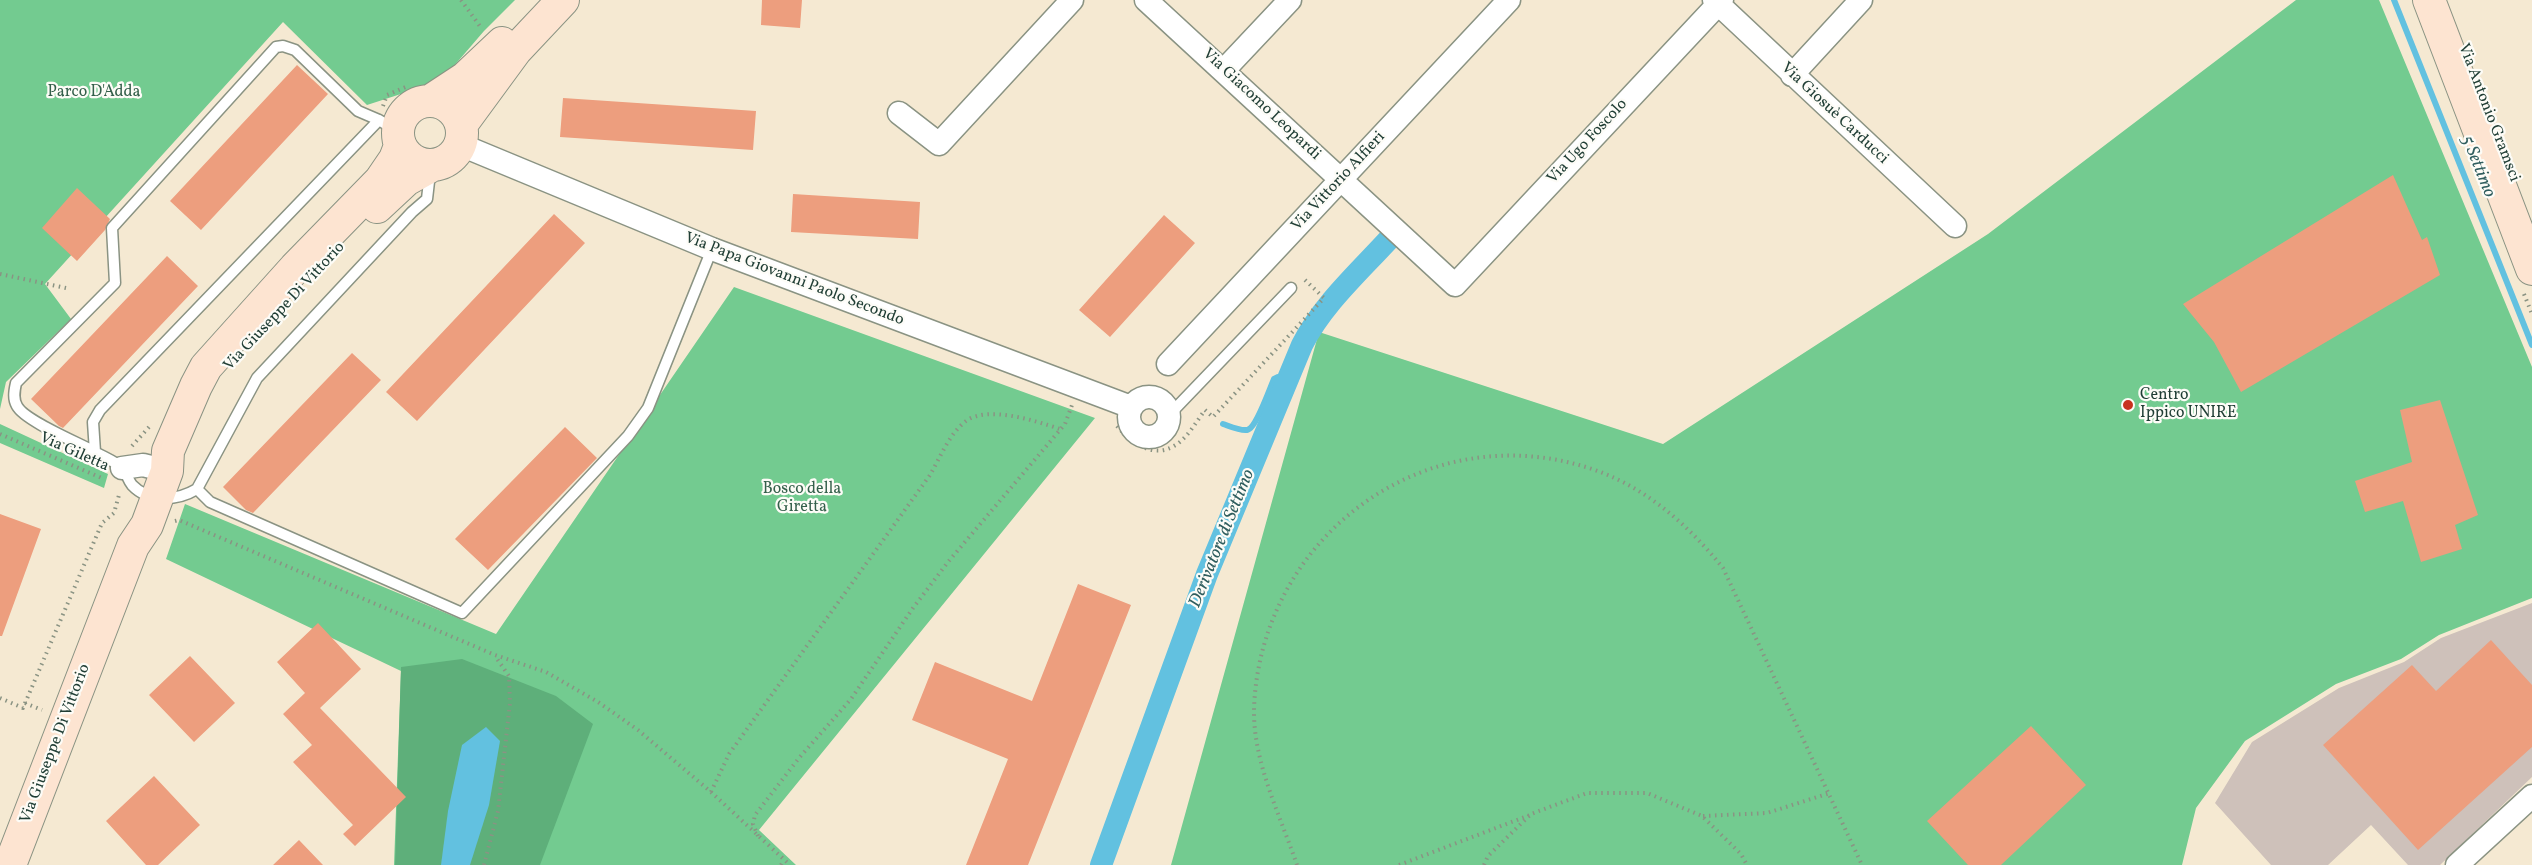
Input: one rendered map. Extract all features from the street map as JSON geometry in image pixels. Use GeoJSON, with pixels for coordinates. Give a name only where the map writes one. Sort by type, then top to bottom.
{"type":"FeatureCollection","features":[{"type":"Feature","properties":{"kind":"street"},"geometry":{"type":"LineString","coordinates":[[542,0],[506,40],[465,78],[430,101],[412,106],[393,129],[415,162],[431,166],[449,160],[461,135],[516,50],[563,0]]}},
{"type":"Feature","properties":{"kind":"street"},"geometry":{"type":"LineString","coordinates":[[899,113],[939,144],[1072,0]]}},
{"type":"Feature","properties":{"kind":"street","name":"Via Giacomo Leopardi"},"geometry":{"type":"LineString","coordinates":[[1146,0],[1455,285]]}},
{"type":"Feature","properties":{"kind":"street"},"geometry":{"type":"LineString","coordinates":[[1224,70],[1290,0]]}},
{"type":"Feature","properties":{"kind":"street","name":"Via Vittorio Alfieri"},"geometry":{"type":"LineString","coordinates":[[1168,364],[1509,0]]}},
{"type":"Feature","properties":{"kind":"street"},"geometry":{"type":"LineString","coordinates":[[1792,75],[1861,0]]}},
{"type":"Feature","properties":{"kind":"street","name":"Via Antonio Gramsci"},"geometry":{"type":"LineString","coordinates":[[2429,0],[2532,269]]}},
{"type":"Feature","properties":{"kind":"street","name":"Via Antonio Gramsci"},"geometry":{"type":"LineString","coordinates":[[2444,0],[2532,225]]}},
{"type":"Feature","properties":{"kind":"street","name":"Via Giosuè Carducci"},"geometry":{"type":"LineString","coordinates":[[1718,1],[1792,75],[1955,226]]}},
{"type":"Feature","properties":{"kind":"street","name":"Via Ugo Foscolo"},"geometry":{"type":"LineString","coordinates":[[1455,285],[1718,1]]}},
{"type":"Feature","properties":{"kind":"street"},"geometry":{"type":"LineString","coordinates":[[430,101],[441,103],[453,111],[461,135]]}},
{"type":"Feature","properties":{"kind":"street","name":"Via Giuseppe Di Vittorio"},"geometry":{"type":"LineString","coordinates":[[26,865],[147,552],[168,451],[196,386],[207,367],[296,267],[380,181],[395,159],[393,129]]}},
{"type":"Feature","properties":{"kind":"street","name":"Via Papa Giovanni Paolo Secondo"},"geometry":{"type":"LineString","coordinates":[[461,135],[712,249],[1131,407]]}},
{"type":"Feature","properties":{"kind":"street","name":"Via Giuseppe Di Vittorio"},"geometry":{"type":"LineString","coordinates":[[10,865],[133,546],[216,384],[227,368],[391,192],[406,180],[431,166]]}},
{"type":"Feature","properties":{"kind":"street"},"geometry":{"type":"LineString","coordinates":[[1145,397],[1155,397],[1167,406],[1170,414],[1167,428],[1159,435],[1145,437],[1131,426],[1129,418],[1131,407],[1136,401],[1145,397]]}},
{"type":"Feature","properties":{"kind":"street"},"geometry":{"type":"LineString","coordinates":[[122,468],[142,465],[156,501]]}},
{"type":"Feature","properties":{"kind":"street"},"geometry":{"type":"LineString","coordinates":[[2457,865],[2532,796]]}},
{"type":"Feature","properties":{"kind":"lane"},"geometry":{"type":"LineString","coordinates":[[95,452],[93,422],[100,410],[393,129],[358,111],[295,50],[283,46],[276,47],[112,228],[115,283],[16,383],[14,396],[17,405],[28,417],[122,468],[127,478],[156,501],[176,498],[197,489],[257,378],[412,212],[427,199],[431,166]]}},
{"type":"Feature","properties":{"kind":"lane"},"geometry":{"type":"LineString","coordinates":[[197,489],[210,502],[462,613],[628,436],[648,408],[712,249]]}},
{"type":"Feature","properties":{"kind":"lane"},"geometry":{"type":"LineString","coordinates":[[1170,414],[1291,288]]}},
{"type":"Feature","properties":{"kind":"path"},"geometry":{"type":"LineString","coordinates":[[0,274],[66,288]]}},
{"type":"Feature","properties":{"kind":"path"},"geometry":{"type":"LineString","coordinates":[[759,837],[753,824],[755,814],[799,758],[851,699],[913,608],[948,562],[1065,424],[1072,405]]}},
{"type":"Feature","properties":{"kind":"path"},"geometry":{"type":"LineString","coordinates":[[711,792],[729,754],[930,475],[955,433],[967,420],[990,412],[1060,429]]}},
{"type":"Feature","properties":{"kind":"path","name":"Via Giletta"},"geometry":{"type":"LineString","coordinates":[[0,434],[156,501],[179,520],[495,655],[546,672],[598,702],[638,730],[711,792],[790,865]]}},
{"type":"Feature","properties":{"kind":"path"},"geometry":{"type":"LineString","coordinates":[[1298,865],[1257,751],[1254,711],[1260,660],[1267,631],[1283,594],[1312,551],[1332,529],[1363,503],[1398,482],[1426,471],[1475,458],[1516,456],[1556,460],[1595,470],[1641,492],[1667,509],[1697,536],[1723,568],[1862,865]]}},
{"type":"Feature","properties":{"kind":"path"},"geometry":{"type":"LineString","coordinates":[[484,865],[498,811],[510,703],[509,676],[495,655]]}},
{"type":"Feature","properties":{"kind":"path"},"geometry":{"type":"LineString","coordinates":[[1399,865],[1587,792],[1647,793],[1702,816],[1741,854],[1747,865]]}},
{"type":"Feature","properties":{"kind":"path"},"geometry":{"type":"LineString","coordinates":[[1702,816],[1767,813],[1830,793]]}},
{"type":"Feature","properties":{"kind":"path"},"geometry":{"type":"LineString","coordinates":[[1484,865],[1488,856],[1532,814]]}},
{"type":"Feature","properties":{"kind":"path"},"geometry":{"type":"LineString","coordinates":[[781,865],[784,860]]}},
{"type":"Feature","properties":{"kind":"shaded area"},"geometry":{"type":"Polygon","coordinates":[[[2532,603],[2532,777],[2440,865],[2408,865],[2371,825],[2328,865],[2271,865],[2215,803],[2252,742],[2339,688],[2404,662],[2441,638],[2532,603]]]}},
{"type":"Feature","properties":{"kind":"green space","name":"Parco D'Adda"},"geometry":{"type":"Polygon","coordinates":[[[0,0],[515,0],[484,31],[441,81],[367,105],[283,22],[45,284],[71,319],[6,382],[0,409],[0,0]]]}},
{"type":"Feature","properties":{"kind":"green space","name":"Centro Ippico UNIRE"},"geometry":{"type":"Polygon","coordinates":[[[2296,0],[2379,0],[2532,367],[2532,598],[2439,635],[2401,659],[2336,684],[2245,741],[2196,808],[2182,865],[1171,865],[1319,332],[1663,444],[1988,234],[2296,0]]]}},
{"type":"Feature","properties":{"kind":"green space","name":"Bosco della Giretta"},"geometry":{"type":"Polygon","coordinates":[[[734,287],[1095,418],[759,830],[796,865],[394,865],[401,671],[166,559],[185,504],[496,634],[734,287]]]}},
{"type":"Feature","properties":{"kind":"green space"},"geometry":{"type":"Polygon","coordinates":[[[0,424],[108,474],[104,488],[0,443],[0,424]]]}},
{"type":"Feature","properties":{"kind":"green space"},"geometry":{"type":"Polygon","coordinates":[[[462,659],[556,696],[593,724],[540,865],[395,865],[401,667],[462,659]]]}},
{"type":"Feature","properties":{"kind":"water"},"geometry":{"type":"Polygon","coordinates":[[[486,727],[500,741],[489,805],[470,865],[441,865],[448,811],[462,745],[486,727]]]}},
{"type":"Feature","properties":{"kind":"building"},"geometry":{"type":"Polygon","coordinates":[[[762,0],[802,0],[800,28],[761,25],[762,0]]]}},
{"type":"Feature","properties":{"kind":"building"},"geometry":{"type":"Polygon","coordinates":[[[297,65],[328,94],[201,230],[170,201],[297,65]]]}},
{"type":"Feature","properties":{"kind":"building"},"geometry":{"type":"Polygon","coordinates":[[[563,98],[756,111],[753,150],[560,137],[563,98]]]}},
{"type":"Feature","properties":{"kind":"building"},"geometry":{"type":"Polygon","coordinates":[[[2393,175],[2422,240],[2427,237],[2440,275],[2241,392],[2214,342],[2183,304],[2393,175]]]}},
{"type":"Feature","properties":{"kind":"building"},"geometry":{"type":"Polygon","coordinates":[[[77,188],[110,219],[105,230],[77,261],[42,228],[77,188]]]}},
{"type":"Feature","properties":{"kind":"building"},"geometry":{"type":"Polygon","coordinates":[[[793,194],[920,202],[918,239],[791,232],[793,194]]]}},
{"type":"Feature","properties":{"kind":"building"},"geometry":{"type":"Polygon","coordinates":[[[554,214],[585,243],[417,421],[386,392],[554,214]]]}},
{"type":"Feature","properties":{"kind":"building"},"geometry":{"type":"Polygon","coordinates":[[[1164,215],[1195,243],[1110,337],[1079,310],[1164,215]]]}},
{"type":"Feature","properties":{"kind":"building"},"geometry":{"type":"Polygon","coordinates":[[[167,256],[198,286],[63,428],[59,426],[31,399],[167,256]]]}},
{"type":"Feature","properties":{"kind":"building"},"geometry":{"type":"Polygon","coordinates":[[[352,353],[381,380],[253,513],[246,510],[223,487],[352,353]]]}},
{"type":"Feature","properties":{"kind":"building"},"geometry":{"type":"Polygon","coordinates":[[[2440,400],[2478,515],[2455,525],[2462,549],[2421,562],[2403,501],[2365,512],[2355,481],[2412,462],[2400,410],[2440,400]]]}},
{"type":"Feature","properties":{"kind":"building"},"geometry":{"type":"Polygon","coordinates":[[[565,427],[597,458],[488,570],[455,539],[565,427]]]}},
{"type":"Feature","properties":{"kind":"building"},"geometry":{"type":"Polygon","coordinates":[[[0,514],[41,529],[2,636],[0,636],[0,514]]]}},
{"type":"Feature","properties":{"kind":"building"},"geometry":{"type":"Polygon","coordinates":[[[1078,584],[1131,605],[1028,865],[966,865],[1008,759],[912,720],[935,662],[1032,701],[1078,584]]]}},
{"type":"Feature","properties":{"kind":"building"},"geometry":{"type":"Polygon","coordinates":[[[318,623],[361,669],[320,708],[406,797],[355,846],[343,834],[353,825],[293,762],[312,745],[283,714],[305,693],[277,662],[318,623]]]}},
{"type":"Feature","properties":{"kind":"building"},"geometry":{"type":"Polygon","coordinates":[[[2491,640],[2532,685],[2532,747],[2418,850],[2323,745],[2412,665],[2436,691],[2491,640]]]}},
{"type":"Feature","properties":{"kind":"building"},"geometry":{"type":"Polygon","coordinates":[[[190,656],[235,703],[194,742],[149,695],[190,656]]]}},
{"type":"Feature","properties":{"kind":"building"},"geometry":{"type":"Polygon","coordinates":[[[2031,726],[2086,785],[2001,865],[1968,865],[1927,821],[2031,726]]]}},
{"type":"Feature","properties":{"kind":"building"},"geometry":{"type":"Polygon","coordinates":[[[154,776],[200,825],[158,865],[146,865],[106,821],[154,776]]]}},
{"type":"Feature","properties":{"kind":"building"},"geometry":{"type":"Polygon","coordinates":[[[299,840],[323,865],[273,865],[299,840]]]}},
{"type":"Feature","properties":{"kind":"waterway","name":"5 Settimo"},"geometry":{"type":"LineString","coordinates":[[2394,0],[2532,345]]}},
{"type":"Feature","properties":{"kind":"waterway","name":"Derivatore di Settimo"},"geometry":{"type":"LineString","coordinates":[[1101,865],[1207,574],[1302,345],[1331,302],[1390,238]]}},
{"type":"Feature","properties":{"kind":"waterway"},"geometry":{"type":"LineString","coordinates":[[1223,424],[1241,430],[1251,428],[1274,379],[1278,377],[1287,379]]}},
{"type":"Feature","properties":{"kind":"place","name":"Centro Ippico UNIRE"},"geometry":{"type":"Point","coordinates":[2128,405]}}]}
